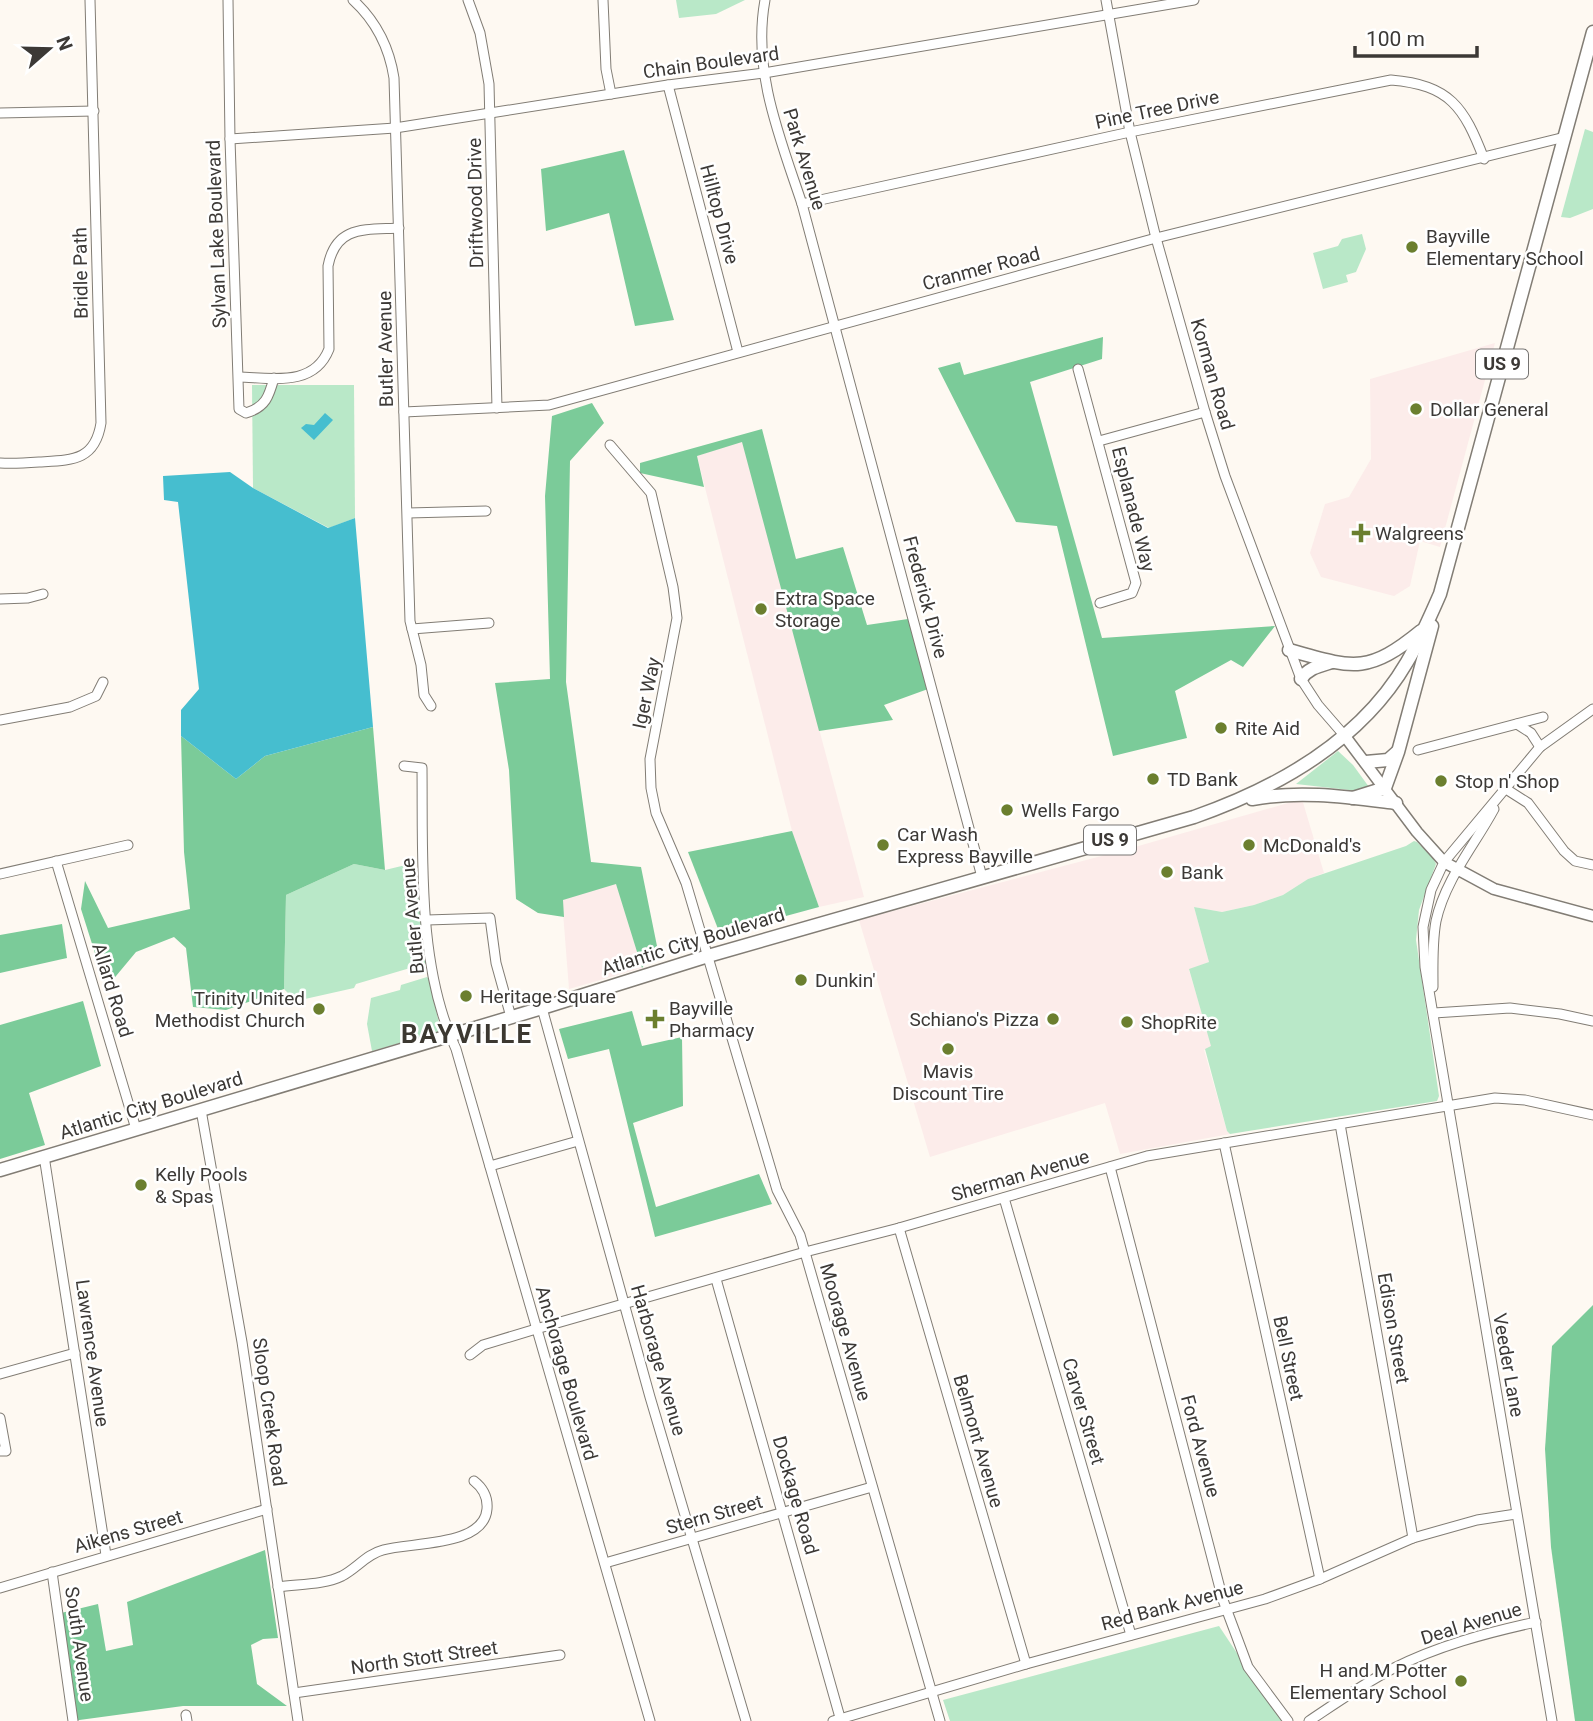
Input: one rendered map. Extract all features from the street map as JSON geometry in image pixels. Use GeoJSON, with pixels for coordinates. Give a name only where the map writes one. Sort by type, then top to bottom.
{"type":"FeatureCollection","features":[{"type":"Feature","properties":{"kind":"highway","name":"US 9"},"geometry":{"type":"LineString","coordinates":[[1238,802],[1285,778],[1344,735],[1377,705],[1408,662],[1424,629],[1440,594],[1593,32]]}},
{"type":"Feature","properties":{"kind":"highway"},"geometry":{"type":"LineString","coordinates":[[1353,798],[1385,788],[1398,752],[1440,594]]}},
{"type":"Feature","properties":{"kind":"highway"},"geometry":{"type":"LineString","coordinates":[[1289,650],[1332,662],[1359,665],[1378,661],[1424,629]]}},
{"type":"Feature","properties":{"kind":"highway"},"geometry":{"type":"LineString","coordinates":[[1301,679],[1315,667],[1332,662]]}},
{"type":"Feature","properties":{"kind":"highway"},"geometry":{"type":"LineString","coordinates":[[1366,762],[1388,760],[1398,752]]}},
{"type":"Feature","properties":{"kind":"highway"},"geometry":{"type":"LineString","coordinates":[[1238,802],[1292,793],[1396,803]]}},
{"type":"Feature","properties":{"kind":"highway","name":"Atlantic City Boulevard"},"geometry":{"type":"LineString","coordinates":[[0,1170],[708,956],[1194,817],[1238,802]]}},
{"type":"Feature","properties":{"kind":"main road"},"geometry":{"type":"LineString","coordinates":[[1344,735],[1417,832],[1444,862],[1494,890],[1593,916]]}},
{"type":"Feature","properties":{"kind":"street","name":"Bridle Path"},"geometry":{"type":"LineString","coordinates":[[0,463],[72,460],[88,452],[99,436],[101,423],[90,0]]}},
{"type":"Feature","properties":{"kind":"street","name":"Sylvan Lake Boulevard"},"geometry":{"type":"LineString","coordinates":[[228,0],[239,408],[246,413],[260,408],[268,399],[274,378]]}},
{"type":"Feature","properties":{"kind":"street","name":"Butler Avenue"},"geometry":{"type":"LineString","coordinates":[[353,0],[377,28],[386,47],[394,78],[412,629],[421,665],[424,695],[431,706]]}},
{"type":"Feature","properties":{"kind":"street","name":"Driftwood Drive"},"geometry":{"type":"LineString","coordinates":[[468,0],[486,55],[490,112],[497,408]]}},
{"type":"Feature","properties":{"kind":"street"},"geometry":{"type":"LineString","coordinates":[[603,0],[606,69],[611,94]]}},
{"type":"Feature","properties":{"kind":"street","name":"Park Avenue"},"geometry":{"type":"LineString","coordinates":[[765,0],[761,35],[770,108],[802,204],[834,326]]}},
{"type":"Feature","properties":{"kind":"street","name":"Korman Road"},"geometry":{"type":"LineString","coordinates":[[1106,0],[1130,132],[1156,238],[1225,476],[1301,679],[1318,705],[1344,735]]}},
{"type":"Feature","properties":{"kind":"street","name":"Chain Boulevard"},"geometry":{"type":"LineString","coordinates":[[230,139],[395,128],[668,85],[764,73],[1194,0]]}},
{"type":"Feature","properties":{"kind":"street","name":"Pine Tree Drive"},"geometry":{"type":"LineString","coordinates":[[802,204],[1130,132],[1391,80],[1409,81],[1429,88],[1454,103],[1471,124],[1484,159]]}},
{"type":"Feature","properties":{"kind":"street","name":"Hilltop Drive"},"geometry":{"type":"LineString","coordinates":[[668,85],[738,352]]}},
{"type":"Feature","properties":{"kind":"street"},"geometry":{"type":"LineString","coordinates":[[0,113],[93,111]]}},
{"type":"Feature","properties":{"kind":"street","name":"Cranmer Road"},"geometry":{"type":"LineString","coordinates":[[404,412],[549,405],[1156,238],[1565,137]]}},
{"type":"Feature","properties":{"kind":"street"},"geometry":{"type":"LineString","coordinates":[[239,377],[274,378],[312,373],[324,361],[329,349],[328,266],[336,243],[359,230],[399,228]]}},
{"type":"Feature","properties":{"kind":"street","name":"Frederick Drive"},"geometry":{"type":"LineString","coordinates":[[834,326],[982,877]]}},
{"type":"Feature","properties":{"kind":"street","name":"Esplanade Way"},"geometry":{"type":"LineString","coordinates":[[1078,369],[1136,583],[1132,593],[1100,603]]}},
{"type":"Feature","properties":{"kind":"street","name":"Esplanade Way"},"geometry":{"type":"LineString","coordinates":[[1099,441],[1205,412]]}},
{"type":"Feature","properties":{"kind":"street","name":"Iger Way"},"geometry":{"type":"LineString","coordinates":[[610,445],[650,493],[673,587],[677,618],[649,776],[656,814],[686,883],[708,956]]}},
{"type":"Feature","properties":{"kind":"street"},"geometry":{"type":"LineString","coordinates":[[408,513],[486,511]]}},
{"type":"Feature","properties":{"kind":"street"},"geometry":{"type":"LineString","coordinates":[[0,599],[27,598],[43,594]]}},
{"type":"Feature","properties":{"kind":"street"},"geometry":{"type":"LineString","coordinates":[[412,629],[489,623]]}},
{"type":"Feature","properties":{"kind":"street"},"geometry":{"type":"LineString","coordinates":[[0,720],[70,707],[96,696],[103,682]]}},
{"type":"Feature","properties":{"kind":"street"},"geometry":{"type":"LineString","coordinates":[[1593,709],[1540,747],[1504,792],[1528,803],[1564,851],[1575,861],[1593,865]]}},
{"type":"Feature","properties":{"kind":"street"},"geometry":{"type":"LineString","coordinates":[[1418,750],[1543,717]]}},
{"type":"Feature","properties":{"kind":"street"},"geometry":{"type":"LineString","coordinates":[[1517,724],[1531,733],[1540,747]]}},
{"type":"Feature","properties":{"kind":"street","name":"Butler Avenue"},"geometry":{"type":"LineString","coordinates":[[404,766],[422,768],[427,920],[433,970],[444,1024],[450,1035]]}},
{"type":"Feature","properties":{"kind":"street","name":"Veeder Lane"},"geometry":{"type":"LineString","coordinates":[[1504,792],[1444,862],[1431,890],[1423,928],[1425,967],[1552,1721]]}},
{"type":"Feature","properties":{"kind":"street","name":"Veeder Lane"},"geometry":{"type":"LineString","coordinates":[[1434,1013],[1433,962],[1437,921],[1457,869],[1504,792]]}},
{"type":"Feature","properties":{"kind":"street"},"geometry":{"type":"LineString","coordinates":[[0,874],[128,845]]}},
{"type":"Feature","properties":{"kind":"street","name":"Allard Road"},"geometry":{"type":"LineString","coordinates":[[56,861],[136,1129]]}},
{"type":"Feature","properties":{"kind":"street"},"geometry":{"type":"LineString","coordinates":[[427,920],[490,918],[496,963],[511,1017]]}},
{"type":"Feature","properties":{"kind":"street","name":"Moorage Avenue"},"geometry":{"type":"LineString","coordinates":[[708,956],[776,1190],[800,1235],[940,1721]]}},
{"type":"Feature","properties":{"kind":"street","name":"Harborage Avenue"},"geometry":{"type":"LineString","coordinates":[[542,1008],[650,1397],[746,1721]]}},
{"type":"Feature","properties":{"kind":"street"},"geometry":{"type":"LineString","coordinates":[[1434,1013],[1510,1008],[1593,1021]]}},
{"type":"Feature","properties":{"kind":"street","name":"Anchorage Boulevard"},"geometry":{"type":"LineString","coordinates":[[450,1035],[650,1721]]}},
{"type":"Feature","properties":{"kind":"street","name":"Sherman Avenue"},"geometry":{"type":"LineString","coordinates":[[470,1355],[483,1345],[536,1329],[1147,1156],[1448,1105],[1508,1098],[1593,1115]]}},
{"type":"Feature","properties":{"kind":"street","name":"Sloop Creek Road"},"geometry":{"type":"LineString","coordinates":[[201,1110],[227,1250],[298,1721]]}},
{"type":"Feature","properties":{"kind":"street","name":"Edison Street"},"geometry":{"type":"LineString","coordinates":[[1340,1124],[1413,1538]]}},
{"type":"Feature","properties":{"kind":"street"},"geometry":{"type":"LineString","coordinates":[[490,1166],[578,1141]]}},
{"type":"Feature","properties":{"kind":"street","name":"Bell Street"},"geometry":{"type":"LineString","coordinates":[[1224,1143],[1320,1579]]}},
{"type":"Feature","properties":{"kind":"street","name":"Lawrence Avenue"},"geometry":{"type":"LineString","coordinates":[[44,1156],[106,1555]]}},
{"type":"Feature","properties":{"kind":"street","name":"Ford Avenue"},"geometry":{"type":"LineString","coordinates":[[1110,1167],[1226,1609],[1248,1667],[1288,1721]]}},
{"type":"Feature","properties":{"kind":"street","name":"Carver Street"},"geometry":{"type":"LineString","coordinates":[[1004,1198],[1130,1635]]}},
{"type":"Feature","properties":{"kind":"street","name":"Belmont Avenue"},"geometry":{"type":"LineString","coordinates":[[899,1228],[1026,1664]]}},
{"type":"Feature","properties":{"kind":"street","name":"Dockage Road"},"geometry":{"type":"LineString","coordinates":[[716,1279],[783,1512],[838,1720]]}},
{"type":"Feature","properties":{"kind":"street"},"geometry":{"type":"LineString","coordinates":[[0,1374],[75,1353]]}},
{"type":"Feature","properties":{"kind":"street"},"geometry":{"type":"LineString","coordinates":[[0,1418],[5,1451],[0,1451]]}},
{"type":"Feature","properties":{"kind":"street"},"geometry":{"type":"LineString","coordinates":[[278,1587],[340,1577],[381,1550],[471,1533],[481,1525],[488,1508],[483,1490],[474,1481]]}},
{"type":"Feature","properties":{"kind":"street","name":"Stern Street"},"geometry":{"type":"LineString","coordinates":[[605,1563],[872,1487]]}},
{"type":"Feature","properties":{"kind":"street","name":"Aikens Street"},"geometry":{"type":"LineString","coordinates":[[0,1588],[267,1509]]}},
{"type":"Feature","properties":{"kind":"street","name":"Red Bank Avenue"},"geometry":{"type":"LineString","coordinates":[[838,1720],[1026,1664],[1265,1599],[1320,1579],[1413,1538],[1477,1520],[1516,1514]]}},
{"type":"Feature","properties":{"kind":"street","name":"South Avenue"},"geometry":{"type":"LineString","coordinates":[[52,1572],[74,1721]]}},
{"type":"Feature","properties":{"kind":"street","name":"Deal Avenue"},"geometry":{"type":"LineString","coordinates":[[1308,1721],[1368,1682],[1411,1660],[1462,1640],[1536,1622]]}},
{"type":"Feature","properties":{"kind":"street","name":"North Stott Street"},"geometry":{"type":"LineString","coordinates":[[294,1693],[560,1655]]}},
{"type":"Feature","properties":{"kind":"shaded area"},"geometry":{"type":"Polygon","coordinates":[[[1495,343],[1440,547],[1420,541],[1410,586],[1394,596],[1321,577],[1310,553],[1325,504],[1349,497],[1371,459],[1370,379],[1495,343]]]}},
{"type":"Feature","properties":{"kind":"shaded area","name":"Extra Space Storage"},"geometry":{"type":"Polygon","coordinates":[[[742,441],[864,897],[819,907],[792,831],[697,456],[742,441]]]}},
{"type":"Feature","properties":{"kind":"shaded area"},"geometry":{"type":"Polygon","coordinates":[[[1302,799],[1324,873],[1308,879],[1283,895],[1254,905],[1222,912],[1194,907],[1209,962],[1189,970],[1212,1047],[1204,1050],[1230,1134],[1120,1154],[1105,1103],[930,1157],[859,920],[1128,849],[1302,799]]]}},
{"type":"Feature","properties":{"kind":"shaded area"},"geometry":{"type":"Polygon","coordinates":[[[616,883],[642,968],[569,989],[562,900],[616,883]]]}},
{"type":"Feature","properties":{"kind":"green space"},"geometry":{"type":"Polygon","coordinates":[[[676,0],[745,0],[716,14],[679,18],[676,0]]]}},
{"type":"Feature","properties":{"kind":"green space"},"geometry":{"type":"Polygon","coordinates":[[[1585,129],[1593,132],[1593,209],[1570,218],[1561,217],[1585,129]]]}},
{"type":"Feature","properties":{"kind":"green space"},"geometry":{"type":"Polygon","coordinates":[[[624,150],[674,320],[635,326],[609,213],[546,231],[541,169],[624,150]]]}},
{"type":"Feature","properties":{"kind":"green space"},"geometry":{"type":"Polygon","coordinates":[[[1362,234],[1366,249],[1356,272],[1346,275],[1348,282],[1323,289],[1313,253],[1338,246],[1342,239],[1362,234]]]}},
{"type":"Feature","properties":{"kind":"green space"},"geometry":{"type":"Polygon","coordinates":[[[1103,337],[1102,359],[1030,382],[1102,638],[1275,626],[1243,667],[1231,660],[1175,691],[1187,738],[1113,756],[1057,526],[1016,522],[938,368],[960,362],[964,375],[1103,337]]]}},
{"type":"Feature","properties":{"kind":"green space"},"geometry":{"type":"Polygon","coordinates":[[[252,385],[354,385],[355,518],[329,528],[253,488],[252,385]]]}},
{"type":"Feature","properties":{"kind":"green space"},"geometry":{"type":"Polygon","coordinates":[[[592,403],[604,423],[570,461],[566,682],[591,862],[641,867],[657,946],[642,968],[616,884],[563,900],[564,917],[538,913],[516,899],[509,770],[495,683],[550,679],[545,496],[552,416],[592,403]]]}},
{"type":"Feature","properties":{"kind":"green space"},"geometry":{"type":"Polygon","coordinates":[[[762,429],[796,559],[843,547],[867,625],[908,619],[928,689],[884,705],[893,720],[819,731],[742,442],[697,456],[704,487],[640,473],[640,463],[762,429]]]}},
{"type":"Feature","properties":{"kind":"green space"},"geometry":{"type":"Polygon","coordinates":[[[373,727],[385,870],[354,864],[286,895],[284,989],[226,1010],[193,1007],[186,948],[174,937],[136,952],[106,988],[81,909],[85,881],[108,928],[190,909],[184,852],[181,736],[236,779],[265,756],[373,727]]]}},
{"type":"Feature","properties":{"kind":"green space"},"geometry":{"type":"Polygon","coordinates":[[[1338,751],[1353,765],[1369,787],[1358,791],[1296,784],[1338,751]]]}},
{"type":"Feature","properties":{"kind":"green space"},"geometry":{"type":"Polygon","coordinates":[[[792,831],[819,907],[720,934],[688,852],[792,831]]]}},
{"type":"Feature","properties":{"kind":"green space"},"geometry":{"type":"Polygon","coordinates":[[[1414,841],[1436,864],[1419,910],[1416,940],[1439,1096],[1437,1101],[1230,1134],[1205,1049],[1211,1046],[1189,969],[1209,962],[1194,907],[1222,912],[1254,905],[1283,895],[1308,879],[1414,841]]]}},
{"type":"Feature","properties":{"kind":"green space"},"geometry":{"type":"Polygon","coordinates":[[[414,863],[427,963],[356,984],[354,988],[296,1001],[284,989],[286,895],[354,864],[385,870],[414,863]]]}},
{"type":"Feature","properties":{"kind":"green space"},"geometry":{"type":"Polygon","coordinates":[[[62,924],[67,958],[0,973],[0,935],[62,924]]]}},
{"type":"Feature","properties":{"kind":"green space"},"geometry":{"type":"Polygon","coordinates":[[[427,977],[434,993],[440,1025],[438,1032],[372,1051],[367,1024],[371,998],[400,990],[401,985],[427,977]]]}},
{"type":"Feature","properties":{"kind":"green space"},"geometry":{"type":"Polygon","coordinates":[[[83,1001],[101,1066],[29,1093],[45,1145],[0,1159],[0,1025],[83,1001]]]}},
{"type":"Feature","properties":{"kind":"green space"},"geometry":{"type":"Polygon","coordinates":[[[632,1011],[642,1046],[682,1037],[683,1106],[633,1123],[656,1207],[759,1174],[772,1204],[655,1237],[609,1049],[568,1059],[559,1029],[632,1011]]]}},
{"type":"Feature","properties":{"kind":"green space"},"geometry":{"type":"Polygon","coordinates":[[[1593,1305],[1593,1721],[1575,1721],[1551,1547],[1545,1449],[1552,1346],[1593,1305]]]}},
{"type":"Feature","properties":{"kind":"green space"},"geometry":{"type":"Polygon","coordinates":[[[265,1550],[278,1638],[263,1639],[251,1645],[257,1684],[287,1706],[183,1706],[72,1721],[57,1614],[98,1604],[106,1651],[133,1645],[127,1602],[265,1550]]]}},
{"type":"Feature","properties":{"kind":"green space"},"geometry":{"type":"Polygon","coordinates":[[[1219,1626],[1282,1721],[950,1721],[943,1700],[1219,1626]]]}},
{"type":"Feature","properties":{"kind":"water"},"geometry":{"type":"Polygon","coordinates":[[[325,413],[333,420],[314,440],[301,428],[306,424],[314,425],[325,413]]]}},
{"type":"Feature","properties":{"kind":"water"},"geometry":{"type":"Polygon","coordinates":[[[230,472],[253,488],[328,528],[355,518],[373,727],[265,756],[236,779],[181,736],[181,710],[199,689],[178,502],[164,500],[163,476],[230,472]]]}},
{"type":"Feature","properties":{"kind":"place","name":"Bayville Elementary School"},"geometry":{"type":"Point","coordinates":[1412,247]}},
{"type":"Feature","properties":{"kind":"place","name":"Dollar General"},"geometry":{"type":"Point","coordinates":[1416,409]}},
{"type":"Feature","properties":{"kind":"place","name":"Walgreens"},"geometry":{"type":"Point","coordinates":[1361,533]}},
{"type":"Feature","properties":{"kind":"place","name":"Extra Space Storage"},"geometry":{"type":"Point","coordinates":[761,609]}},
{"type":"Feature","properties":{"kind":"place","name":"Rite Aid"},"geometry":{"type":"Point","coordinates":[1221,728]}},
{"type":"Feature","properties":{"kind":"place","name":"TD Bank"},"geometry":{"type":"Point","coordinates":[1153,779]}},
{"type":"Feature","properties":{"kind":"place","name":"Stop n' Shop"},"geometry":{"type":"Point","coordinates":[1441,781]}},
{"type":"Feature","properties":{"kind":"place","name":"Wells Fargo"},"geometry":{"type":"Point","coordinates":[1007,810]}},
{"type":"Feature","properties":{"kind":"place","name":"Car Wash Express Bayville"},"geometry":{"type":"Point","coordinates":[883,845]}},
{"type":"Feature","properties":{"kind":"place","name":"McDonald's"},"geometry":{"type":"Point","coordinates":[1249,845]}},
{"type":"Feature","properties":{"kind":"place","name":"Bank"},"geometry":{"type":"Point","coordinates":[1167,872]}},
{"type":"Feature","properties":{"kind":"place","name":"Dunkin'"},"geometry":{"type":"Point","coordinates":[801,980]}},
{"type":"Feature","properties":{"kind":"place","name":"Heritage Square"},"geometry":{"type":"Point","coordinates":[466,996]}},
{"type":"Feature","properties":{"kind":"place","name":"Trinity United Methodist Church"},"geometry":{"type":"Point","coordinates":[319,1009]}},
{"type":"Feature","properties":{"kind":"place","name":"Bayville Pharmacy"},"geometry":{"type":"Point","coordinates":[655,1019]}},
{"type":"Feature","properties":{"kind":"place","name":"Schiano's Pizza"},"geometry":{"type":"Point","coordinates":[1053,1019]}},
{"type":"Feature","properties":{"kind":"place","name":"ShopRite"},"geometry":{"type":"Point","coordinates":[1127,1022]}},
{"type":"Feature","properties":{"kind":"place","name":"Mavis Discount Tire"},"geometry":{"type":"Point","coordinates":[948,1049]}},
{"type":"Feature","properties":{"kind":"place","name":"Kelly Pools & Spas"},"geometry":{"type":"Point","coordinates":[141,1185]}},
{"type":"Feature","properties":{"kind":"place","name":"H and M Potter Elementary School"},"geometry":{"type":"Point","coordinates":[1461,1681]}},
{"type":"Feature","properties":{"kind":"district","name":"BAYVILLE"},"geometry":{"type":"Point","coordinates":[467,1034]}}]}
